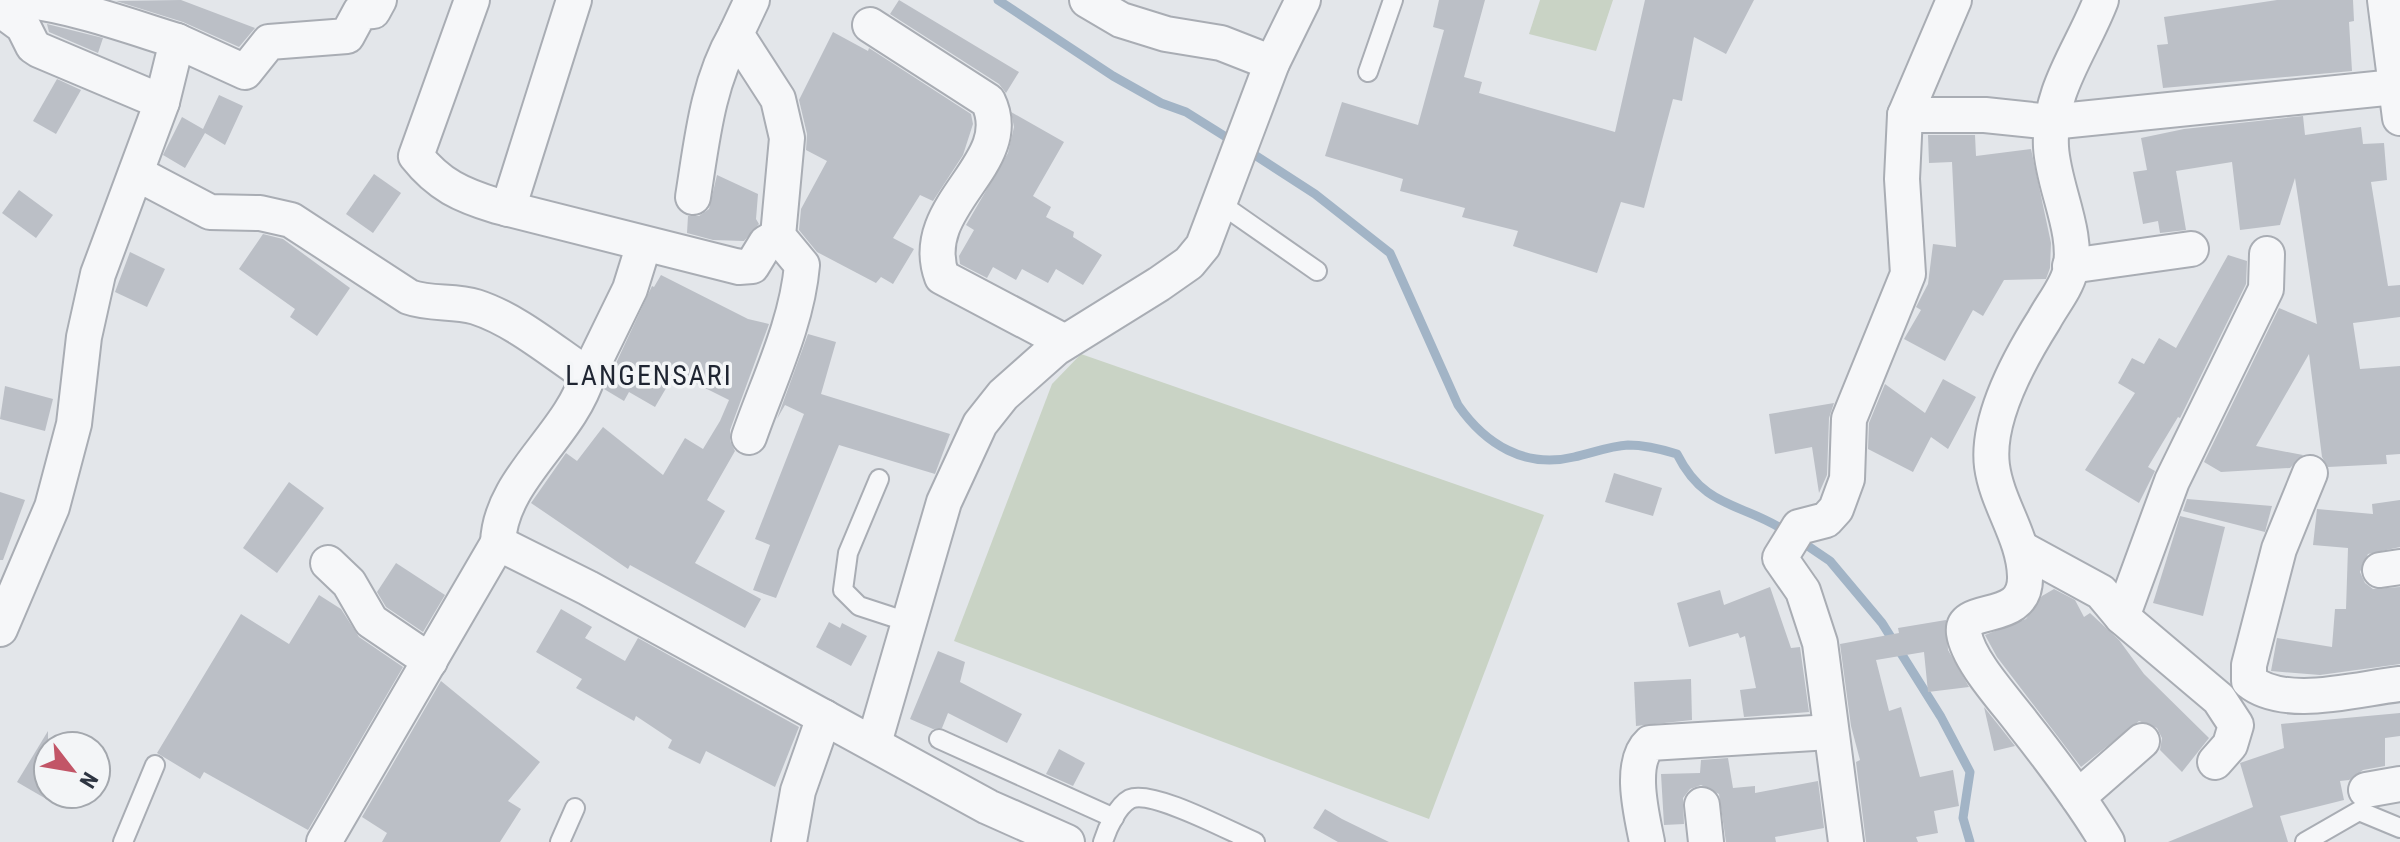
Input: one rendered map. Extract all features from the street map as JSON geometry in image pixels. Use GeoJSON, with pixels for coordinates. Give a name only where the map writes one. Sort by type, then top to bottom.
{"type":"FeatureCollection","features":[{"type":"Feature","properties":{"kind":"street"},"geometry":{"type":"LineString","coordinates":[[23,0],[134,12],[177,41],[245,72],[269,42],[347,36],[360,12],[373,11],[379,0]]}},
{"type":"Feature","properties":{"kind":"street"},"geometry":{"type":"LineString","coordinates":[[472,0],[416,156],[433,178],[459,195],[747,268],[766,243],[778,236]]}},
{"type":"Feature","properties":{"kind":"street"},"geometry":{"type":"LineString","coordinates":[[508,209],[574,0]]}},
{"type":"Feature","properties":{"kind":"street"},"geometry":{"type":"LineString","coordinates":[[693,197],[711,90],[719,62],[752,0]]}},
{"type":"Feature","properties":{"kind":"street"},"geometry":{"type":"LineString","coordinates":[[1087,0],[1130,23],[1221,43],[1272,63]]}},
{"type":"Feature","properties":{"kind":"street"},"geometry":{"type":"LineString","coordinates":[[874,743],[944,502],[980,424],[1003,395],[1065,342],[1189,263],[1203,246],[1272,63],[1303,0]]}},
{"type":"Feature","properties":{"kind":"street"},"geometry":{"type":"LineString","coordinates":[[1846,842],[1820,643],[1803,591],[1780,558],[1793,535],[1826,520],[1836,509],[1847,479],[1849,419],[1908,274],[1902,179],[1905,115],[1954,0]]}},
{"type":"Feature","properties":{"kind":"street"},"geometry":{"type":"LineString","coordinates":[[2101,0],[2068,65],[2051,122],[2051,149],[2072,256],[2070,266],[2065,283],[2012,376],[1993,446],[1995,479],[2022,549],[2026,579],[2018,601],[2002,613],[1971,616],[1965,622],[1964,633],[1992,684],[2078,797],[2107,842]]}},
{"type":"Feature","properties":{"kind":"street"},"geometry":{"type":"LineString","coordinates":[[1905,115],[1985,115],[2051,122],[2398,102],[2385,0]]}},
{"type":"Feature","properties":{"kind":"street"},"geometry":{"type":"LineString","coordinates":[[0,9],[23,26],[39,50],[162,102]]}},
{"type":"Feature","properties":{"kind":"street"},"geometry":{"type":"LineString","coordinates":[[870,25],[988,101],[994,113],[993,138],[980,167],[948,209],[939,234],[935,260],[942,277],[1065,342]]}},
{"type":"Feature","properties":{"kind":"street"},"geometry":{"type":"LineString","coordinates":[[736,34],[778,99],[787,138],[778,236],[802,265],[800,286],[749,437]]}},
{"type":"Feature","properties":{"kind":"street"},"geometry":{"type":"LineString","coordinates":[[0,629],[52,507],[74,424],[89,310],[162,102],[177,41]]}},
{"type":"Feature","properties":{"kind":"street"},"geometry":{"type":"LineString","coordinates":[[136,173],[210,212],[260,213],[291,220],[409,297],[421,302],[461,302],[494,314],[588,375]]}},
{"type":"Feature","properties":{"kind":"street"},"geometry":{"type":"LineString","coordinates":[[324,842],[498,543],[503,510],[566,418],[630,289],[644,244]]}},
{"type":"Feature","properties":{"kind":"street"},"geometry":{"type":"LineString","coordinates":[[2070,266],[2191,249]]}},
{"type":"Feature","properties":{"kind":"street"},"geometry":{"type":"LineString","coordinates":[[2122,617],[2172,481],[2262,301],[2266,289],[2267,254]]}},
{"type":"Feature","properties":{"kind":"street"},"geometry":{"type":"LineString","coordinates":[[2310,473],[2279,549],[2249,665],[2249,681],[2273,696],[2293,697],[2400,684]]}},
{"type":"Feature","properties":{"kind":"street"},"geometry":{"type":"LineString","coordinates":[[498,543],[588,588],[988,807],[1067,842]]}},
{"type":"Feature","properties":{"kind":"street"},"geometry":{"type":"LineString","coordinates":[[2022,549],[2101,592],[2122,617],[2219,699],[2236,725],[2235,736],[2215,762]]}},
{"type":"Feature","properties":{"kind":"street"},"geometry":{"type":"LineString","coordinates":[[328,563],[349,583],[371,621],[430,661]]}},
{"type":"Feature","properties":{"kind":"street"},"geometry":{"type":"LineString","coordinates":[[789,842],[798,791],[824,717]]}},
{"type":"Feature","properties":{"kind":"street"},"geometry":{"type":"LineString","coordinates":[[1647,842],[1641,809],[1640,766],[1643,750],[1650,743],[1830,732]]}},
{"type":"Feature","properties":{"kind":"street"},"geometry":{"type":"LineString","coordinates":[[2078,797],[2142,741]]}},
{"type":"Feature","properties":{"kind":"street"},"geometry":{"type":"LineString","coordinates":[[2366,790],[2400,784]]}},
{"type":"Feature","properties":{"kind":"street"},"geometry":{"type":"LineString","coordinates":[[1702,805],[1706,842]]}},
{"type":"Feature","properties":{"kind":"lane"},"geometry":{"type":"LineString","coordinates":[[1368,72],[1393,0]]}},
{"type":"Feature","properties":{"kind":"lane"},"geometry":{"type":"LineString","coordinates":[[1221,204],[1317,271]]}},
{"type":"Feature","properties":{"kind":"lane"},"geometry":{"type":"LineString","coordinates":[[879,479],[848,553],[843,590],[859,606],[911,623]]}},
{"type":"Feature","properties":{"kind":"lane"},"geometry":{"type":"LineString","coordinates":[[939,739],[1114,818]]}},
{"type":"Feature","properties":{"kind":"lane"},"geometry":{"type":"LineString","coordinates":[[123,842],[155,765]]}},
{"type":"Feature","properties":{"kind":"lane"},"geometry":{"type":"LineString","coordinates":[[1103,842],[1114,818],[1129,800],[1148,796],[1255,842]]}},
{"type":"Feature","properties":{"kind":"lane"},"geometry":{"type":"LineString","coordinates":[[560,842],[575,808]]}},
{"type":"Feature","properties":{"kind":"lane"},"geometry":{"type":"LineString","coordinates":[[2305,842],[2359,811],[2400,828]]}},
{"type":"Feature","properties":{"kind":"green space"},"geometry":{"type":"Polygon","coordinates":[[[1540,0],[1613,0],[1596,51],[1529,34],[1540,0]]]}},
{"type":"Feature","properties":{"kind":"green space"},"geometry":{"type":"Polygon","coordinates":[[[1081,354],[1544,515],[1429,819],[954,641],[1052,384],[1081,354]]]}},
{"type":"Feature","properties":{"kind":"building"},"geometry":{"type":"Polygon","coordinates":[[[181,0],[255,28],[239,47],[183,22],[116,1],[181,0]]]}},
{"type":"Feature","properties":{"kind":"building"},"geometry":{"type":"Polygon","coordinates":[[[899,0],[1019,72],[1006,93],[999,84],[890,14],[899,0]]]}},
{"type":"Feature","properties":{"kind":"building"},"geometry":{"type":"Polygon","coordinates":[[[1439,0],[1485,0],[1464,77],[1482,82],[1479,93],[1615,132],[1645,0],[1754,0],[1726,54],[1694,37],[1682,101],[1673,99],[1644,208],[1621,202],[1597,273],[1513,246],[1518,231],[1462,217],[1465,208],[1400,191],[1403,179],[1325,156],[1342,102],[1418,125],[1444,30],[1433,27],[1439,0]]]}},
{"type":"Feature","properties":{"kind":"building"},"geometry":{"type":"Polygon","coordinates":[[[2277,0],[2353,0],[2354,21],[2349,22],[2352,71],[2163,88],[2157,45],[2168,44],[2164,17],[2277,0]]]}},
{"type":"Feature","properties":{"kind":"building"},"geometry":{"type":"Polygon","coordinates":[[[47,24],[103,38],[98,53],[49,32],[47,24]]]}},
{"type":"Feature","properties":{"kind":"building"},"geometry":{"type":"Polygon","coordinates":[[[833,32],[868,51],[869,48],[971,114],[973,124],[963,155],[933,201],[920,195],[893,238],[914,249],[893,284],[881,277],[876,283],[817,252],[799,230],[801,209],[827,161],[806,150],[807,134],[799,100],[833,32]]]}},
{"type":"Feature","properties":{"kind":"building"},"geometry":{"type":"Polygon","coordinates":[[[57,79],[81,90],[56,134],[33,121],[57,79]]]}},
{"type":"Feature","properties":{"kind":"building"},"geometry":{"type":"Polygon","coordinates":[[[219,95],[243,106],[225,145],[205,133],[185,168],[163,155],[182,117],[203,129],[219,95]]]}},
{"type":"Feature","properties":{"kind":"building"},"geometry":{"type":"Polygon","coordinates":[[[1011,112],[1064,142],[1033,196],[1051,207],[1046,217],[1074,232],[1073,237],[1102,255],[1083,285],[1056,269],[1048,283],[1022,269],[1016,280],[993,267],[987,278],[960,264],[959,256],[974,230],[966,225],[1008,153],[1014,127],[1011,112]]]}},
{"type":"Feature","properties":{"kind":"building"},"geometry":{"type":"Polygon","coordinates":[[[2303,116],[2305,135],[2361,127],[2363,144],[2384,143],[2387,180],[2371,182],[2388,286],[2400,285],[2400,317],[2353,323],[2360,369],[2400,366],[2400,454],[2386,455],[2387,464],[2328,467],[2322,457],[2309,354],[2256,446],[2303,455],[2290,468],[2221,472],[2204,462],[2279,308],[2317,324],[2295,178],[2280,225],[2240,230],[2232,162],[2176,171],[2186,230],[2160,233],[2158,221],[2143,224],[2133,172],[2147,170],[2141,138],[2184,129],[2303,116]]]}},
{"type":"Feature","properties":{"kind":"building"},"geometry":{"type":"Polygon","coordinates":[[[1928,135],[1975,135],[1976,156],[2031,149],[2051,243],[2050,268],[2046,279],[2004,280],[1983,316],[1973,310],[1945,361],[1904,339],[1921,310],[1916,307],[1928,284],[1933,244],[1956,247],[1952,162],[1929,163],[1928,135]]]}},
{"type":"Feature","properties":{"kind":"building"},"geometry":{"type":"Polygon","coordinates":[[[374,174],[401,193],[373,233],[346,214],[374,174]]]}},
{"type":"Feature","properties":{"kind":"building"},"geometry":{"type":"Polygon","coordinates":[[[717,175],[758,194],[756,219],[759,224],[744,241],[713,240],[687,233],[688,216],[699,216],[709,209],[717,175]]]}},
{"type":"Feature","properties":{"kind":"building"},"geometry":{"type":"Polygon","coordinates":[[[19,190],[53,215],[36,238],[2,213],[19,190]]]}},
{"type":"Feature","properties":{"kind":"building"},"geometry":{"type":"Polygon","coordinates":[[[263,234],[283,239],[350,288],[317,336],[290,317],[295,309],[239,269],[263,234]]]}},
{"type":"Feature","properties":{"kind":"building"},"geometry":{"type":"Polygon","coordinates":[[[130,252],[165,269],[147,307],[115,292],[130,252]]]}},
{"type":"Feature","properties":{"kind":"building"},"geometry":{"type":"Polygon","coordinates":[[[2228,255],[2247,261],[2246,284],[2180,418],[2148,467],[2155,471],[2139,503],[2085,470],[2135,393],[2118,383],[2132,358],[2144,364],[2159,338],[2176,348],[2228,255]]]}},
{"type":"Feature","properties":{"kind":"building"},"geometry":{"type":"Polygon","coordinates":[[[661,275],[748,319],[769,324],[730,430],[730,441],[735,451],[707,500],[725,511],[695,563],[761,599],[745,628],[630,565],[628,569],[531,503],[566,453],[577,461],[603,427],[663,475],[685,438],[703,449],[720,421],[729,400],[675,373],[655,407],[629,392],[624,401],[604,389],[652,286],[661,275]]]}},
{"type":"Feature","properties":{"kind":"building"},"geometry":{"type":"Polygon","coordinates":[[[808,334],[836,342],[821,394],[950,434],[935,474],[839,445],[776,598],[753,590],[770,545],[755,539],[804,414],[785,405],[777,419],[808,334]]]}},
{"type":"Feature","properties":{"kind":"building"},"geometry":{"type":"Polygon","coordinates":[[[1943,379],[1976,397],[1948,449],[1931,437],[1913,472],[1868,449],[1869,423],[1885,384],[1925,413],[1943,379]]]}},
{"type":"Feature","properties":{"kind":"building"},"geometry":{"type":"Polygon","coordinates":[[[5,386],[53,399],[45,431],[0,419],[5,386]]]}},
{"type":"Feature","properties":{"kind":"building"},"geometry":{"type":"Polygon","coordinates":[[[1834,403],[1829,418],[1827,475],[1819,493],[1812,447],[1775,454],[1769,414],[1834,403]]]}},
{"type":"Feature","properties":{"kind":"building"},"geometry":{"type":"Polygon","coordinates":[[[1614,473],[1662,488],[1653,516],[1605,502],[1614,473]]]}},
{"type":"Feature","properties":{"kind":"building"},"geometry":{"type":"Polygon","coordinates":[[[289,482],[324,508],[277,573],[243,548],[289,482]]]}},
{"type":"Feature","properties":{"kind":"building"},"geometry":{"type":"Polygon","coordinates":[[[0,492],[25,500],[3,560],[0,560],[0,492]]]}},
{"type":"Feature","properties":{"kind":"building"},"geometry":{"type":"Polygon","coordinates":[[[2187,499],[2272,506],[2265,532],[2183,511],[2187,499]]]}},
{"type":"Feature","properties":{"kind":"building"},"geometry":{"type":"Polygon","coordinates":[[[2400,500],[2400,547],[2368,554],[2360,572],[2365,583],[2373,589],[2400,587],[2400,664],[2320,675],[2271,671],[2277,638],[2332,647],[2335,609],[2346,609],[2348,548],[2313,545],[2317,509],[2373,514],[2372,504],[2400,500]]]}},
{"type":"Feature","properties":{"kind":"building"},"geometry":{"type":"Polygon","coordinates":[[[2180,516],[2225,527],[2203,616],[2153,603],[2180,516]]]}},
{"type":"Feature","properties":{"kind":"building"},"geometry":{"type":"Polygon","coordinates":[[[396,563],[445,595],[423,632],[386,607],[377,592],[396,563]]]}},
{"type":"Feature","properties":{"kind":"building"},"geometry":{"type":"Polygon","coordinates":[[[1770,587],[1791,648],[1800,647],[1809,712],[1744,717],[1740,690],[1756,688],[1745,636],[1740,638],[1738,633],[1689,647],[1677,603],[1720,590],[1724,605],[1770,587]]]}},
{"type":"Feature","properties":{"kind":"building"},"geometry":{"type":"Polygon","coordinates":[[[2054,589],[2075,600],[2084,617],[2090,613],[2119,640],[2144,674],[2209,738],[2182,772],[2160,750],[2162,738],[2157,728],[2139,721],[2081,767],[1997,657],[1985,635],[2026,619],[2042,596],[2054,589]]]}},
{"type":"Feature","properties":{"kind":"building"},"geometry":{"type":"Polygon","coordinates":[[[319,595],[341,609],[359,637],[403,667],[308,830],[204,772],[200,779],[157,753],[241,614],[289,644],[319,595]]]}},
{"type":"Feature","properties":{"kind":"building"},"geometry":{"type":"Polygon","coordinates":[[[561,609],[592,627],[585,638],[625,661],[638,638],[799,727],[775,787],[706,751],[700,764],[668,748],[672,740],[636,716],[634,721],[576,688],[582,679],[536,652],[561,609]]]}},
{"type":"Feature","properties":{"kind":"building"},"geometry":{"type":"Polygon","coordinates":[[[1946,620],[1948,650],[1969,687],[1928,692],[1924,652],[1876,660],[1889,711],[1901,707],[1920,777],[1953,770],[1959,806],[1934,811],[1938,833],[1916,837],[1918,842],[1866,842],[1856,762],[1860,760],[1851,726],[1840,644],[1899,633],[1898,628],[1946,620]]]}},
{"type":"Feature","properties":{"kind":"building"},"geometry":{"type":"Polygon","coordinates":[[[829,622],[840,628],[842,623],[867,636],[851,666],[816,647],[829,622]]]}},
{"type":"Feature","properties":{"kind":"building"},"geometry":{"type":"Polygon","coordinates":[[[938,651],[965,662],[960,682],[1022,714],[1007,743],[948,713],[942,728],[933,729],[910,719],[938,651]]]}},
{"type":"Feature","properties":{"kind":"building"},"geometry":{"type":"Polygon","coordinates":[[[1691,679],[1692,720],[1636,726],[1634,682],[1691,679]]]}},
{"type":"Feature","properties":{"kind":"building"},"geometry":{"type":"Polygon","coordinates":[[[441,681],[540,762],[508,801],[521,809],[500,842],[382,842],[387,833],[362,817],[441,681]]]}},
{"type":"Feature","properties":{"kind":"building"},"geometry":{"type":"Polygon","coordinates":[[[1984,707],[2000,727],[2015,746],[1994,751],[1984,707]]]}},
{"type":"Feature","properties":{"kind":"building"},"geometry":{"type":"Polygon","coordinates":[[[2400,713],[2400,736],[2385,738],[2385,766],[2363,770],[2349,780],[2340,781],[2344,800],[2280,816],[2288,842],[2168,842],[2253,807],[2240,763],[2284,748],[2281,724],[2400,713]]]}},
{"type":"Feature","properties":{"kind":"building"},"geometry":{"type":"Polygon","coordinates":[[[1059,749],[1085,763],[1073,786],[1046,774],[1059,749]]]}},
{"type":"Feature","properties":{"kind":"building"},"geometry":{"type":"Polygon","coordinates":[[[32,757],[32,791],[17,782],[32,757]]]}},
{"type":"Feature","properties":{"kind":"building"},"geometry":{"type":"Polygon","coordinates":[[[1728,758],[1733,788],[1755,786],[1755,793],[1818,781],[1824,828],[1775,837],[1776,842],[1726,842],[1719,794],[1701,785],[1690,789],[1683,798],[1684,824],[1664,825],[1661,774],[1700,773],[1701,760],[1728,758]]]}},
{"type":"Feature","properties":{"kind":"building"},"geometry":{"type":"Polygon","coordinates":[[[1325,809],[1389,842],[1338,842],[1313,828],[1325,809]]]}},
{"type":"Feature","properties":{"kind":"waterway"},"geometry":{"type":"LineString","coordinates":[[998,0],[1113,76],[1161,103],[1186,112],[1234,142]]}},
{"type":"Feature","properties":{"kind":"waterway"},"geometry":{"type":"LineString","coordinates":[[1247,150],[1315,194],[1390,253],[1458,405],[1494,442],[1523,456],[1539,459],[1556,460],[1628,445],[1677,454],[1688,472],[1712,495],[1787,532]]}},
{"type":"Feature","properties":{"kind":"waterway"},"geometry":{"type":"LineString","coordinates":[[1799,540],[1830,561],[1882,623],[1941,717],[1970,772],[1963,818],[1970,842]]}},
{"type":"Feature","properties":{"kind":"district","name":"LANGENSARI"},"geometry":{"type":"Point","coordinates":[649,375]}}]}
